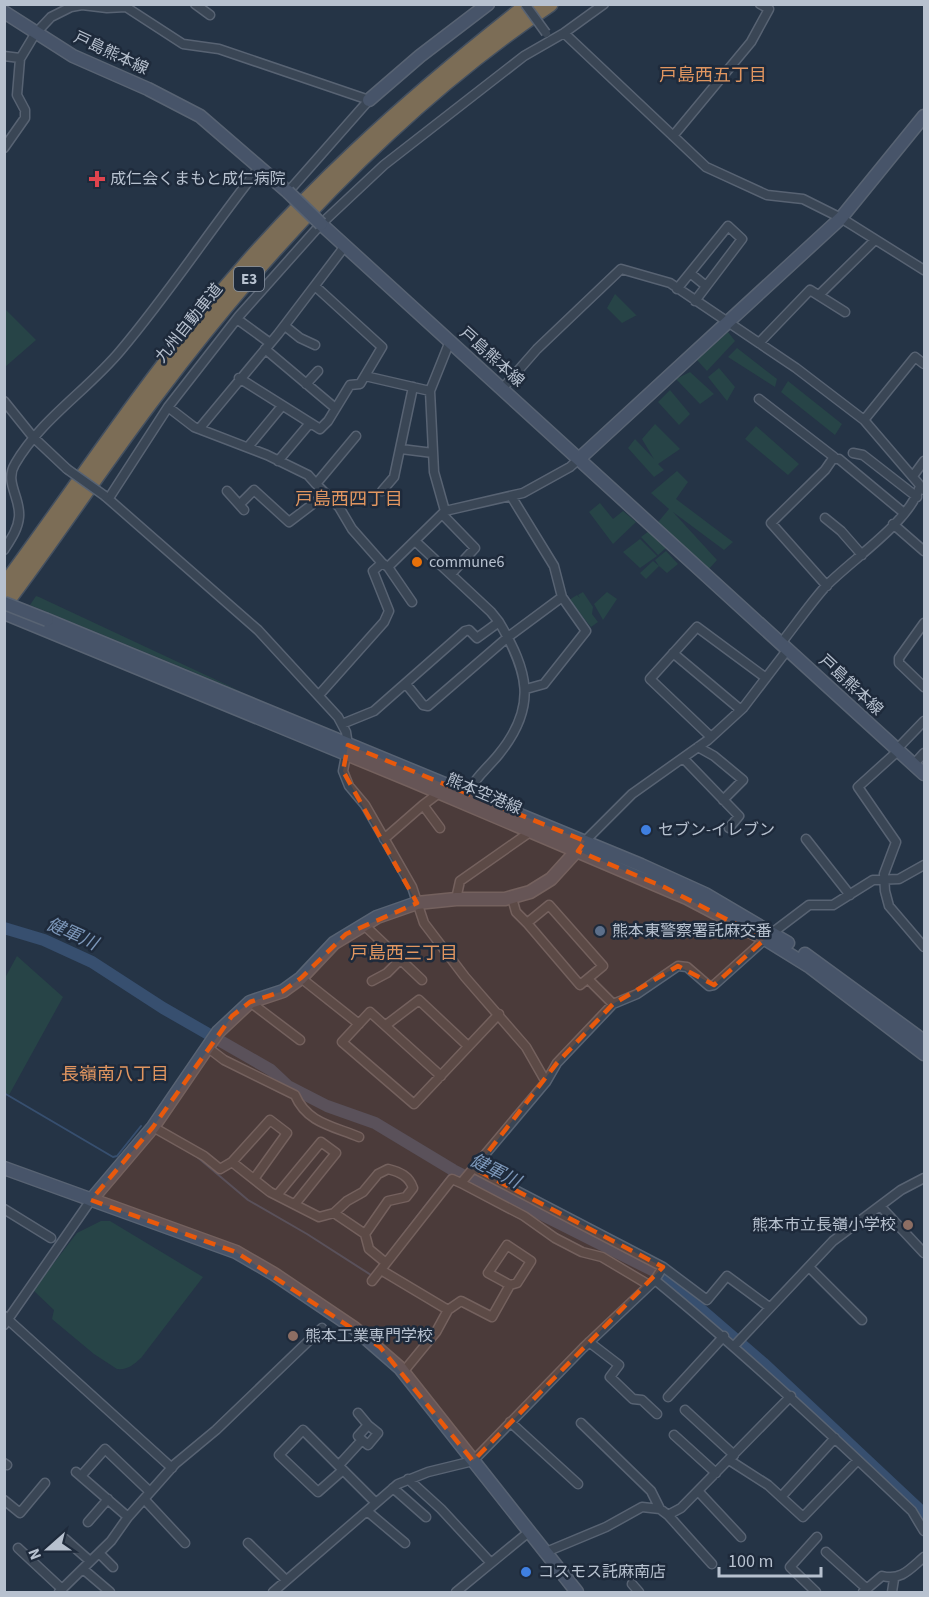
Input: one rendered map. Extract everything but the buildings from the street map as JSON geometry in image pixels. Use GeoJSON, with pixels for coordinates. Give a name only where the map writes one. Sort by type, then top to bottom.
{"type":"FeatureCollection","features":[{"type":"Feature","properties":{"kind":"highway","name":"九州自動車道"},"geometry":{"type":"LineString","coordinates":[[4,586],[148,385],[248,262],[370,136],[452,64],[527,4]]}},
{"type":"Feature","properties":{"kind":"highway","name":"九州自動車道"},"geometry":{"type":"LineString","coordinates":[[4,604],[157,392],[250,277],[299,222],[417,109],[550,4]]}},
{"type":"Feature","properties":{"kind":"main road"},"geometry":{"type":"LineString","coordinates":[[369,100],[420,56],[488,4]]}},
{"type":"Feature","properties":{"kind":"main road","name":"戸島熊本線"},"geometry":{"type":"LineString","coordinates":[[4,12],[35,34],[73,56],[194,112],[288,192],[321,225],[580,458],[924,774]]}},
{"type":"Feature","properties":{"kind":"main road"},"geometry":{"type":"LineString","coordinates":[[580,458],[841,218],[924,116]]}},
{"type":"Feature","properties":{"kind":"main road","name":"熊本空港線"},"geometry":{"type":"LineString","coordinates":[[4,604],[44,624],[347,749],[467,794],[581,846],[705,894],[769,936],[924,1054]]}},
{"type":"Feature","properties":{"kind":"main road","name":"熊本空港線"},"geometry":{"type":"LineString","coordinates":[[4,613],[44,624]]}},
{"type":"Feature","properties":{"kind":"main road","name":"熊本空港線"},"geometry":{"type":"LineString","coordinates":[[347,749],[439,793],[530,832],[581,846]]}},
{"type":"Feature","properties":{"kind":"main road"},"geometry":{"type":"LineString","coordinates":[[91,1200],[153,1127],[207,1047],[232,1016],[250,1002],[283,991],[301,978],[334,943],[363,924],[417,903],[456,899],[512,898],[542,886],[581,846]]}},
{"type":"Feature","properties":{"kind":"main road","name":"熊本空港線"},"geometry":{"type":"LineString","coordinates":[[769,936],[824,966],[924,1041]]}},
{"type":"Feature","properties":{"kind":"main road"},"geometry":{"type":"LineString","coordinates":[[4,1168],[236,1252],[274,1274],[380,1347],[404,1371],[577,1593]]}},
{"type":"Feature","properties":{"kind":"street"},"geometry":{"type":"LineString","coordinates":[[195,4],[210,15]]}},
{"type":"Feature","properties":{"kind":"street"},"geometry":{"type":"LineString","coordinates":[[527,4],[552,41]]}},
{"type":"Feature","properties":{"kind":"street"},"geometry":{"type":"LineString","coordinates":[[107,497],[168,407],[237,319],[321,225],[384,165],[524,56],[552,41],[604,4]]}},
{"type":"Feature","properties":{"kind":"street"},"geometry":{"type":"LineString","coordinates":[[674,136],[751,42],[770,9],[760,4]]}},
{"type":"Feature","properties":{"kind":"street"},"geometry":{"type":"LineString","coordinates":[[4,148],[25,118],[25,110],[17,95],[20,58],[35,34],[51,17],[71,7],[82,5],[126,7],[183,44],[219,49],[369,100],[288,192]]}},
{"type":"Feature","properties":{"kind":"street"},"geometry":{"type":"LineString","coordinates":[[564,33],[705,167],[741,186],[767,195],[803,199],[841,218],[924,270]]}},
{"type":"Feature","properties":{"kind":"street"},"geometry":{"type":"LineString","coordinates":[[4,56],[20,58]]}},
{"type":"Feature","properties":{"kind":"street"},"geometry":{"type":"LineString","coordinates":[[4,550],[18,528],[19,516],[11,484],[13,466],[33,437],[92,383],[122,349],[259,168]]}},
{"type":"Feature","properties":{"kind":"street"},"geometry":{"type":"LineString","coordinates":[[677,289],[728,226],[742,239],[695,301]]}},
{"type":"Feature","properties":{"kind":"street"},"geometry":{"type":"LineString","coordinates":[[820,294],[875,240]]}},
{"type":"Feature","properties":{"kind":"street"},"geometry":{"type":"LineString","coordinates":[[199,429],[239,378],[285,326],[345,246]]}},
{"type":"Feature","properties":{"kind":"street"},"geometry":{"type":"LineString","coordinates":[[502,389],[537,349],[621,269],[669,283],[796,368],[864,420],[922,488],[904,513],[827,586],[785,646],[766,678],[741,710],[699,747],[632,794],[581,846]]}},
{"type":"Feature","properties":{"kind":"street"},"geometry":{"type":"LineString","coordinates":[[690,273],[706,286]]}},
{"type":"Feature","properties":{"kind":"street"},"geometry":{"type":"LineString","coordinates":[[239,378],[320,429],[328,421],[334,407],[350,385],[360,384],[382,347],[315,286]]}},
{"type":"Feature","properties":{"kind":"street"},"geometry":{"type":"LineString","coordinates":[[759,344],[810,290],[820,294],[844,312]]}},
{"type":"Feature","properties":{"kind":"street"},"geometry":{"type":"LineString","coordinates":[[237,319],[334,407]]}},
{"type":"Feature","properties":{"kind":"street"},"geometry":{"type":"LineString","coordinates":[[285,326],[300,338],[315,345]]}},
{"type":"Feature","properties":{"kind":"street"},"geometry":{"type":"LineString","coordinates":[[450,341],[430,391],[434,471],[444,512],[475,548],[451,574]]}},
{"type":"Feature","properties":{"kind":"street"},"geometry":{"type":"LineString","coordinates":[[864,420],[915,357],[924,364]]}},
{"type":"Feature","properties":{"kind":"street"},"geometry":{"type":"LineString","coordinates":[[306,384],[318,371]]}},
{"type":"Feature","properties":{"kind":"street"},"geometry":{"type":"LineString","coordinates":[[365,376],[430,391]]}},
{"type":"Feature","properties":{"kind":"street"},"geometry":{"type":"LineString","coordinates":[[382,491],[394,477],[413,387]]}},
{"type":"Feature","properties":{"kind":"street"},"geometry":{"type":"LineString","coordinates":[[759,399],[834,459],[839,459],[904,513]]}},
{"type":"Feature","properties":{"kind":"street"},"geometry":{"type":"LineString","coordinates":[[4,401],[33,437],[66,469],[107,497],[258,630],[319,695],[342,724],[347,749],[343,771],[412,887],[424,923],[465,977],[526,1047],[546,1082]]}},
{"type":"Feature","properties":{"kind":"street"},"geometry":{"type":"LineString","coordinates":[[248,447],[282,406]]}},
{"type":"Feature","properties":{"kind":"street"},"geometry":{"type":"LineString","coordinates":[[168,407],[199,429],[248,447],[308,475],[339,507],[352,529],[385,565],[412,602]]}},
{"type":"Feature","properties":{"kind":"street"},"geometry":{"type":"LineString","coordinates":[[278,461],[310,423]]}},
{"type":"Feature","properties":{"kind":"street"},"geometry":{"type":"LineString","coordinates":[[316,484],[356,436]]}},
{"type":"Feature","properties":{"kind":"street"},"geometry":{"type":"LineString","coordinates":[[401,449],[433,453]]}},
{"type":"Feature","properties":{"kind":"street"},"geometry":{"type":"LineString","coordinates":[[854,453],[863,455],[917,498]]}},
{"type":"Feature","properties":{"kind":"street"},"geometry":{"type":"LineString","coordinates":[[319,695],[384,622],[388,612],[373,570],[385,565],[415,541],[444,512],[523,493],[570,467],[580,458]]}},
{"type":"Feature","properties":{"kind":"street"},"geometry":{"type":"LineString","coordinates":[[827,586],[771,523],[834,459]]}},
{"type":"Feature","properties":{"kind":"street"},"geometry":{"type":"LineString","coordinates":[[914,476],[924,461]]}},
{"type":"Feature","properties":{"kind":"street"},"geometry":{"type":"LineString","coordinates":[[227,491],[242,507],[254,490],[289,522],[326,494]]}},
{"type":"Feature","properties":{"kind":"street"},"geometry":{"type":"LineString","coordinates":[[511,496],[554,566],[562,597],[585,627],[586,634],[544,684],[526,689]]}},
{"type":"Feature","properties":{"kind":"street"},"geometry":{"type":"LineString","coordinates":[[825,518],[841,531],[862,555]]}},
{"type":"Feature","properties":{"kind":"street"},"geometry":{"type":"LineString","coordinates":[[893,524],[924,551]]}},
{"type":"Feature","properties":{"kind":"street"},"geometry":{"type":"LineString","coordinates":[[415,541],[499,622],[518,660],[526,689],[522,716],[516,730],[498,755],[476,777],[467,794]]}},
{"type":"Feature","properties":{"kind":"street"},"geometry":{"type":"LineString","coordinates":[[406,684],[423,705],[428,706],[508,637],[562,597]]}},
{"type":"Feature","properties":{"kind":"street"},"geometry":{"type":"LineString","coordinates":[[342,724],[371,713],[465,631],[469,630],[477,638],[499,622]]}},
{"type":"Feature","properties":{"kind":"street"},"geometry":{"type":"LineString","coordinates":[[924,623],[899,658],[899,663],[924,687]]}},
{"type":"Feature","properties":{"kind":"street"},"geometry":{"type":"LineString","coordinates":[[711,737],[650,679],[697,627],[766,678]]}},
{"type":"Feature","properties":{"kind":"street"},"geometry":{"type":"LineString","coordinates":[[674,652],[741,710]]}},
{"type":"Feature","properties":{"kind":"street"},"geometry":{"type":"LineString","coordinates":[[924,721],[898,750],[858,787],[896,842],[884,879],[889,906],[924,947]]}},
{"type":"Feature","properties":{"kind":"street"},"geometry":{"type":"LineString","coordinates":[[699,747],[714,756],[743,780],[723,800]]}},
{"type":"Feature","properties":{"kind":"street"},"geometry":{"type":"LineString","coordinates":[[914,764],[924,753]]}},
{"type":"Feature","properties":{"kind":"street"},"geometry":{"type":"LineString","coordinates":[[683,758],[739,816],[729,828]]}},
{"type":"Feature","properties":{"kind":"street"},"geometry":{"type":"LineString","coordinates":[[384,839],[439,793]]}},
{"type":"Feature","properties":{"kind":"street"},"geometry":{"type":"LineString","coordinates":[[423,805],[440,828]]}},
{"type":"Feature","properties":{"kind":"street"},"geometry":{"type":"LineString","coordinates":[[456,899],[460,881],[530,832]]}},
{"type":"Feature","properties":{"kind":"street"},"geometry":{"type":"LineString","coordinates":[[806,839],[850,895]]}},
{"type":"Feature","properties":{"kind":"street"},"geometry":{"type":"LineString","coordinates":[[461,1183],[546,1082],[557,1064],[613,1004],[637,994],[678,966],[687,967],[709,986],[714,985],[769,936],[809,905],[828,906],[873,880],[899,879],[924,865]]}},
{"type":"Feature","properties":{"kind":"street"},"geometry":{"type":"LineString","coordinates":[[512,898],[516,912],[580,985],[603,966],[549,905],[527,922]]}},
{"type":"Feature","properties":{"kind":"street"},"geometry":{"type":"LineString","coordinates":[[363,924],[422,980]]}},
{"type":"Feature","properties":{"kind":"street"},"geometry":{"type":"LineString","coordinates":[[372,981],[387,973],[400,960]]}},
{"type":"Feature","properties":{"kind":"street"},"geometry":{"type":"LineString","coordinates":[[301,978],[358,1024]]}},
{"type":"Feature","properties":{"kind":"street"},"geometry":{"type":"LineString","coordinates":[[588,979],[613,1004]]}},
{"type":"Feature","properties":{"kind":"street"},"geometry":{"type":"LineString","coordinates":[[386,1025],[419,1000],[468,1046]]}},
{"type":"Feature","properties":{"kind":"street"},"geometry":{"type":"LineString","coordinates":[[250,1002],[300,1040]]}},
{"type":"Feature","properties":{"kind":"street"},"geometry":{"type":"LineString","coordinates":[[441,1076],[370,1011],[342,1041],[414,1104],[441,1076],[468,1046],[499,1014]]}},
{"type":"Feature","properties":{"kind":"street"},"geometry":{"type":"LineString","coordinates":[[207,1047],[224,1060],[295,1095],[301,1109],[312,1118],[359,1137]]}},
{"type":"Feature","properties":{"kind":"street"},"geometry":{"type":"LineString","coordinates":[[153,1127],[204,1156],[220,1169],[232,1162],[270,1120],[287,1133],[254,1179]]}},
{"type":"Feature","properties":{"kind":"street"},"geometry":{"type":"LineString","coordinates":[[278,1194],[321,1143],[336,1153],[295,1204]]}},
{"type":"Feature","properties":{"kind":"street"},"geometry":{"type":"LineString","coordinates":[[232,1162],[270,1192],[278,1194],[319,1217],[334,1213],[347,1201],[363,1192],[378,1174],[388,1169],[410,1179],[413,1188],[406,1197],[388,1202],[365,1234]]}},
{"type":"Feature","properties":{"kind":"street"},"geometry":{"type":"LineString","coordinates":[[474,1169],[663,1267],[707,1300],[727,1276],[769,1307]]}},
{"type":"Feature","properties":{"kind":"street"},"geometry":{"type":"LineString","coordinates":[[735,1345],[833,1241],[901,1190],[924,1178]]}},
{"type":"Feature","properties":{"kind":"street"},"geometry":{"type":"LineString","coordinates":[[372,1281],[452,1179],[461,1183],[524,1216],[555,1238],[582,1252],[602,1257],[652,1282],[724,1336],[912,1511],[924,1531]]}},
{"type":"Feature","properties":{"kind":"street"},"geometry":{"type":"LineString","coordinates":[[91,1200],[6,1320],[172,1468]]}},
{"type":"Feature","properties":{"kind":"street"},"geometry":{"type":"LineString","coordinates":[[880,1207],[924,1253]]}},
{"type":"Feature","properties":{"kind":"street"},"geometry":{"type":"LineString","coordinates":[[4,1209],[51,1238]]}},
{"type":"Feature","properties":{"kind":"street"},"geometry":{"type":"LineString","coordinates":[[334,1213],[365,1234],[369,1249],[384,1266],[448,1310]]}},
{"type":"Feature","properties":{"kind":"street"},"geometry":{"type":"LineString","coordinates":[[404,1371],[436,1332],[448,1310],[461,1301],[492,1317],[510,1285],[517,1282],[531,1261],[507,1245],[488,1273],[510,1285]]}},
{"type":"Feature","properties":{"kind":"street"},"geometry":{"type":"LineString","coordinates":[[273,1593],[393,1488],[408,1479],[473,1461],[589,1342],[652,1282],[663,1267]]}},
{"type":"Feature","properties":{"kind":"street"},"geometry":{"type":"LineString","coordinates":[[809,1267],[862,1320]]}},
{"type":"Feature","properties":{"kind":"street"},"geometry":{"type":"LineString","coordinates":[[18,1548],[60,1591],[111,1541],[128,1516],[172,1468],[216,1430],[322,1329]]}},
{"type":"Feature","properties":{"kind":"street"},"geometry":{"type":"LineString","coordinates":[[668,1397],[724,1336]]}},
{"type":"Feature","properties":{"kind":"street"},"geometry":{"type":"LineString","coordinates":[[589,1342],[619,1365],[610,1377],[633,1399],[642,1400],[657,1414]]}},
{"type":"Feature","properties":{"kind":"street"},"geometry":{"type":"LineString","coordinates":[[668,1515],[681,1508],[790,1396]]}},
{"type":"Feature","properties":{"kind":"street"},"geometry":{"type":"LineString","coordinates":[[685,1410],[731,1457],[803,1517],[858,1460]]}},
{"type":"Feature","properties":{"kind":"street"},"geometry":{"type":"LineString","coordinates":[[358,1413],[368,1425],[358,1436],[362,1440],[341,1468],[318,1492],[279,1455],[303,1430],[341,1468],[376,1503]]}},
{"type":"Feature","properties":{"kind":"street"},"geometry":{"type":"LineString","coordinates":[[510,1422],[578,1484]]}},
{"type":"Feature","properties":{"kind":"street"},"geometry":{"type":"LineString","coordinates":[[581,1423],[651,1491],[660,1509],[712,1564]]}},
{"type":"Feature","properties":{"kind":"street"},"geometry":{"type":"LineString","coordinates":[[674,1435],[716,1473]]}},
{"type":"Feature","properties":{"kind":"street"},"geometry":{"type":"LineString","coordinates":[[781,1497],[835,1438]]}},
{"type":"Feature","properties":{"kind":"street"},"geometry":{"type":"LineString","coordinates":[[128,1516],[79,1474],[105,1449],[147,1489]]}},
{"type":"Feature","properties":{"kind":"street"},"geometry":{"type":"LineString","coordinates":[[408,1479],[441,1509],[491,1563]]}},
{"type":"Feature","properties":{"kind":"street"},"geometry":{"type":"LineString","coordinates":[[4,1500],[20,1513],[45,1483]]}},
{"type":"Feature","properties":{"kind":"street"},"geometry":{"type":"LineString","coordinates":[[393,1488],[426,1517]]}},
{"type":"Feature","properties":{"kind":"street"},"geometry":{"type":"LineString","coordinates":[[698,1491],[741,1537]]}},
{"type":"Feature","properties":{"kind":"street"},"geometry":{"type":"LineString","coordinates":[[88,1522],[108,1499]]}},
{"type":"Feature","properties":{"kind":"street"},"geometry":{"type":"LineString","coordinates":[[144,1499],[184,1543]]}},
{"type":"Feature","properties":{"kind":"street"},"geometry":{"type":"LineString","coordinates":[[546,1552],[606,1527],[642,1507],[660,1509]]}},
{"type":"Feature","properties":{"kind":"street"},"geometry":{"type":"LineString","coordinates":[[367,1511],[405,1543]]}},
{"type":"Feature","properties":{"kind":"street"},"geometry":{"type":"LineString","coordinates":[[456,1593],[530,1531]]}},
{"type":"Feature","properties":{"kind":"street"},"geometry":{"type":"LineString","coordinates":[[816,1593],[790,1567],[817,1537]]}},
{"type":"Feature","properties":{"kind":"street"},"geometry":{"type":"LineString","coordinates":[[65,1539],[90,1561]]}},
{"type":"Feature","properties":{"kind":"street"},"geometry":{"type":"LineString","coordinates":[[248,1543],[286,1580]]}},
{"type":"Feature","properties":{"kind":"street"},"geometry":{"type":"LineString","coordinates":[[826,1552],[865,1591],[882,1576],[894,1579]]}},
{"type":"Feature","properties":{"kind":"street"},"geometry":{"type":"LineString","coordinates":[[99,1553],[113,1567]]}},
{"type":"Feature","properties":{"kind":"street"},"geometry":{"type":"LineString","coordinates":[[892,1593],[894,1579],[924,1557]]}},
{"type":"Feature","properties":{"kind":"street"},"geometry":{"type":"LineString","coordinates":[[83,1569],[110,1593]]}},
{"type":"Feature","properties":{"kind":"street"},"geometry":{"type":"LineString","coordinates":[[632,1584],[639,1593]]}},
{"type":"Feature","properties":{"kind":"highlighted area"},"geometry":{"type":"Polygon","coordinates":[[[348,745],[585,841],[578,851],[664,887],[765,939],[714,985],[678,966],[613,1004],[557,1063],[475,1169],[663,1267],[473,1461],[380,1347],[236,1252],[91,1200],[153,1127],[232,1016],[250,1002],[283,991],[301,978],[346,934],[417,903],[343,771],[348,745]]]}},
{"type":"Feature","properties":{"kind":"green space"},"geometry":{"type":"Polygon","coordinates":[[[615,294],[637,315],[622,323],[607,308],[615,294]]]}},
{"type":"Feature","properties":{"kind":"green space"},"geometry":{"type":"Polygon","coordinates":[[[4,308],[36,340],[5,367],[4,367],[4,308]]]}},
{"type":"Feature","properties":{"kind":"green space"},"geometry":{"type":"Polygon","coordinates":[[[728,332],[735,341],[707,371],[697,360],[728,332]]]}},
{"type":"Feature","properties":{"kind":"green space"},"geometry":{"type":"Polygon","coordinates":[[[737,348],[777,379],[775,387],[728,357],[737,348]]]}},
{"type":"Feature","properties":{"kind":"green space"},"geometry":{"type":"Polygon","coordinates":[[[719,368],[735,387],[727,401],[708,377],[719,368]]]}},
{"type":"Feature","properties":{"kind":"green space"},"geometry":{"type":"Polygon","coordinates":[[[690,372],[714,394],[700,404],[676,379],[690,372]]]}},
{"type":"Feature","properties":{"kind":"green space"},"geometry":{"type":"Polygon","coordinates":[[[788,381],[842,424],[835,435],[781,392],[788,381]]]}},
{"type":"Feature","properties":{"kind":"green space"},"geometry":{"type":"Polygon","coordinates":[[[670,390],[690,414],[679,425],[658,402],[670,390]]]}},
{"type":"Feature","properties":{"kind":"green space"},"geometry":{"type":"Polygon","coordinates":[[[655,424],[680,449],[658,464],[664,470],[654,477],[628,448],[635,439],[654,459],[642,439],[655,424]]]}},
{"type":"Feature","properties":{"kind":"green space"},"geometry":{"type":"Polygon","coordinates":[[[756,426],[799,464],[788,475],[745,439],[756,426]]]}},
{"type":"Feature","properties":{"kind":"green space"},"geometry":{"type":"Polygon","coordinates":[[[677,471],[688,482],[676,499],[733,542],[724,550],[673,512],[717,560],[708,570],[654,527],[669,509],[651,493],[677,471]]]}},
{"type":"Feature","properties":{"kind":"green space"},"geometry":{"type":"Polygon","coordinates":[[[600,503],[613,519],[623,511],[636,522],[613,544],[589,512],[600,503]]]}},
{"type":"Feature","properties":{"kind":"green space"},"geometry":{"type":"Polygon","coordinates":[[[649,531],[666,548],[658,555],[641,537],[649,531]]]}},
{"type":"Feature","properties":{"kind":"green space"},"geometry":{"type":"Polygon","coordinates":[[[640,539],[657,556],[640,568],[623,552],[640,539]]]}},
{"type":"Feature","properties":{"kind":"green space"},"geometry":{"type":"Polygon","coordinates":[[[666,551],[678,564],[667,573],[655,560],[666,551]]]}},
{"type":"Feature","properties":{"kind":"green space"},"geometry":{"type":"Polygon","coordinates":[[[653,561],[659,566],[646,579],[640,573],[653,561]]]}},
{"type":"Feature","properties":{"kind":"green space"},"geometry":{"type":"Polygon","coordinates":[[[583,592],[593,607],[592,614],[598,622],[591,627],[569,600],[577,595],[580,598],[578,595],[583,592]]]}},
{"type":"Feature","properties":{"kind":"green space"},"geometry":{"type":"Polygon","coordinates":[[[607,592],[617,599],[603,620],[594,604],[607,592]]]}},
{"type":"Feature","properties":{"kind":"green space"},"geometry":{"type":"Polygon","coordinates":[[[36,596],[39,597],[242,692],[30,605],[36,596]]]}},
{"type":"Feature","properties":{"kind":"green space"},"geometry":{"type":"Polygon","coordinates":[[[17,956],[63,997],[9,1095],[4,1092],[5,978],[17,956]]]}},
{"type":"Feature","properties":{"kind":"green space"},"geometry":{"type":"Polygon","coordinates":[[[101,1221],[110,1221],[203,1277],[141,1358],[124,1369],[117,1369],[94,1354],[52,1319],[54,1310],[33,1290],[77,1233],[101,1221]]]}},
{"type":"Feature","properties":{"kind":"waterway","name":"健軍川"},"geometry":{"type":"LineString","coordinates":[[4,928],[44,940],[92,962],[163,1008],[271,1070],[288,1086],[327,1106],[375,1123],[453,1170],[660,1274],[763,1363],[924,1514]]}},
{"type":"Feature","properties":{"kind":"waterway"},"geometry":{"type":"LineString","coordinates":[[4,1093],[113,1157],[117,1156],[141,1126]]}},
{"type":"Feature","properties":{"kind":"waterway"},"geometry":{"type":"LineString","coordinates":[[196,1156],[248,1200],[371,1275]]}},
{"type":"Feature","properties":{"kind":"waterway"},"geometry":{"type":"LineString","coordinates":[[394,1246],[453,1170]]}},
{"type":"Feature","properties":{"kind":"place","name":"成仁会くまもと成仁病院"},"geometry":{"type":"Point","coordinates":[97,179]}},
{"type":"Feature","properties":{"kind":"place","name":"commune6"},"geometry":{"type":"Point","coordinates":[417,562]}},
{"type":"Feature","properties":{"kind":"place","name":"セブン-イレブン"},"geometry":{"type":"Point","coordinates":[646,830]}},
{"type":"Feature","properties":{"kind":"place","name":"熊本東警察署託麻交番"},"geometry":{"type":"Point","coordinates":[600,931]}},
{"type":"Feature","properties":{"kind":"place","name":"熊本市立長嶺小学校"},"geometry":{"type":"Point","coordinates":[908,1225]}},
{"type":"Feature","properties":{"kind":"place","name":"熊本工業専門学校"},"geometry":{"type":"Point","coordinates":[293,1336]}},
{"type":"Feature","properties":{"kind":"place","name":"コスモス託麻南店"},"geometry":{"type":"Point","coordinates":[526,1572]}},
{"type":"Feature","properties":{"kind":"district","name":"戸島西五丁目"},"geometry":{"type":"Point","coordinates":[713,75]}},
{"type":"Feature","properties":{"kind":"district","name":"戸島西四丁目"},"geometry":{"type":"Point","coordinates":[349,499]}},
{"type":"Feature","properties":{"kind":"district","name":"戸島西三丁目"},"geometry":{"type":"Point","coordinates":[404,953]}},
{"type":"Feature","properties":{"kind":"district","name":"長嶺南八丁目"},"geometry":{"type":"Point","coordinates":[115,1074]}}]}
